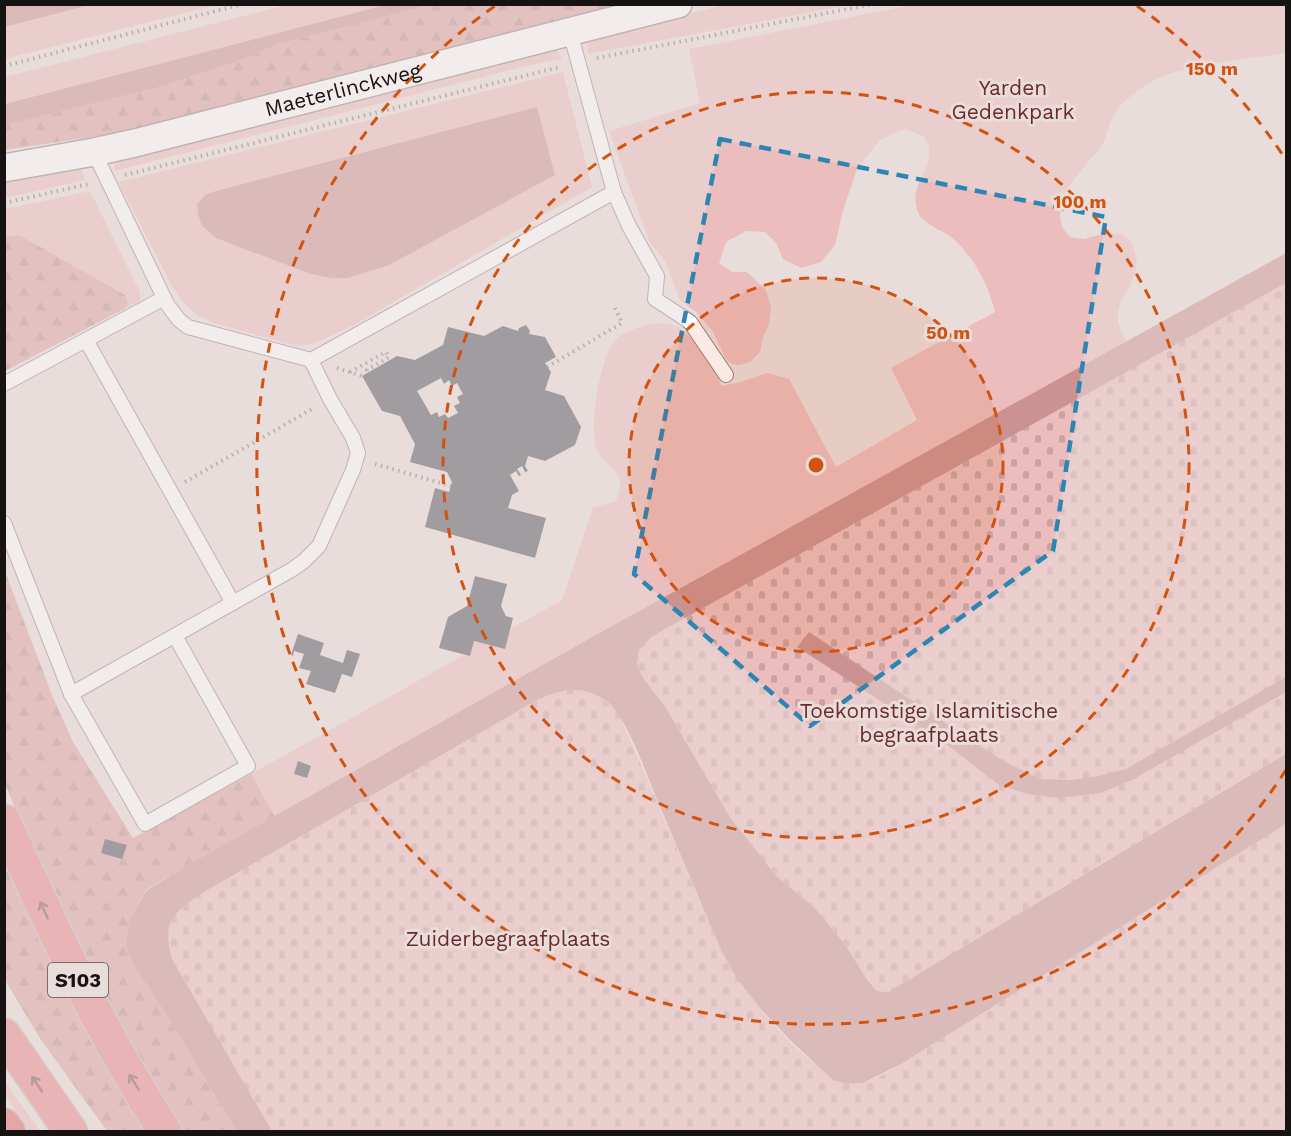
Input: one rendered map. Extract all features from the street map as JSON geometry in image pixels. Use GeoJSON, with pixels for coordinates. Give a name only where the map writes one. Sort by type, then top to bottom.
{"type":"FeatureCollection","features":[{"type":"Feature","properties":{"kind":"highway","name":"S103"},"geometry":{"type":"LineString","coordinates":[[4,821],[49,922],[89,1001],[119,1057],[165,1131]]}},
{"type":"Feature","properties":{"kind":"highway"},"geometry":{"type":"LineString","coordinates":[[4,1035],[71,1131]]}},
{"type":"Feature","properties":{"kind":"highway"},"geometry":{"type":"LineString","coordinates":[[4,1125],[9,1131]]}},
{"type":"Feature","properties":{"kind":"street","name":"Maeterlinckweg"},"geometry":{"type":"LineString","coordinates":[[4,168],[94,152],[678,4]]}},
{"type":"Feature","properties":{"kind":"lane"},"geometry":{"type":"LineString","coordinates":[[570,32],[614,192],[629,226],[657,276],[655,299],[690,322],[726,375]]}},
{"type":"Feature","properties":{"kind":"lane"},"geometry":{"type":"LineString","coordinates":[[94,152],[172,312],[188,327],[311,360],[614,192]]}},
{"type":"Feature","properties":{"kind":"lane"},"geometry":{"type":"LineString","coordinates":[[4,384],[164,298]]}},
{"type":"Feature","properties":{"kind":"lane"},"geometry":{"type":"LineString","coordinates":[[86,340],[233,603]]}},
{"type":"Feature","properties":{"kind":"lane"},"geometry":{"type":"LineString","coordinates":[[71,693],[293,568],[319,546],[357,459],[356,445],[311,360]]}},
{"type":"Feature","properties":{"kind":"lane"},"geometry":{"type":"LineString","coordinates":[[4,523],[71,693],[145,824],[248,766],[175,636]]}},
{"type":"Feature","properties":{"kind":"path"},"geometry":{"type":"LineString","coordinates":[[4,66],[243,4]]}},
{"type":"Feature","properties":{"kind":"path"},"geometry":{"type":"LineString","coordinates":[[4,203],[107,180],[578,62],[873,4]]}},
{"type":"Feature","properties":{"kind":"path"},"geometry":{"type":"LineString","coordinates":[[547,367],[622,323],[614,306]]}},
{"type":"Feature","properties":{"kind":"path"},"geometry":{"type":"LineString","coordinates":[[362,376],[350,372],[386,352],[389,357],[367,370],[368,372]]}},
{"type":"Feature","properties":{"kind":"path"},"geometry":{"type":"LineString","coordinates":[[170,490],[330,399]]}},
{"type":"Feature","properties":{"kind":"path"},"geometry":{"type":"LineString","coordinates":[[357,459],[451,486]]}},
{"type":"Feature","properties":{"kind":"highlighted area"},"geometry":{"type":"Polygon","coordinates":[[[720,139],[1106,217],[1053,551],[810,726],[634,574],[720,139]]]}},
{"type":"Feature","properties":{"kind":"green space"},"geometry":{"type":"Polygon","coordinates":[[[90,5],[216,5],[5,59],[5,27],[90,5]]]}},
{"type":"Feature","properties":{"kind":"green space"},"geometry":{"type":"Polygon","coordinates":[[[286,5],[389,5],[5,104],[4,77],[286,5]]]}},
{"type":"Feature","properties":{"kind":"green space"},"geometry":{"type":"Polygon","coordinates":[[[430,5],[627,5],[112,134],[5,150],[4,125],[164,86],[238,61],[276,45],[430,5]]]}},
{"type":"Feature","properties":{"kind":"green space"},"geometry":{"type":"Polygon","coordinates":[[[723,5],[851,5],[588,54],[587,40],[723,5]]]}},
{"type":"Feature","properties":{"kind":"green space","name":"Yarden Gedenkpark"},"geometry":{"type":"Polygon","coordinates":[[[912,5],[1286,5],[1286,53],[1187,69],[1171,73],[1146,85],[1128,98],[1115,113],[1103,143],[1066,192],[1060,214],[1063,227],[1070,237],[1084,239],[1106,233],[1122,234],[1132,242],[1137,260],[1135,273],[1118,311],[1118,322],[1126,342],[275,816],[251,774],[464,655],[470,656],[474,641],[504,649],[510,629],[562,600],[593,507],[615,502],[619,491],[618,476],[604,461],[596,447],[594,423],[601,373],[612,345],[620,335],[653,324],[678,327],[701,349],[722,386],[767,373],[789,379],[836,467],[917,420],[891,368],[995,312],[984,281],[967,253],[951,237],[920,216],[916,206],[917,188],[929,156],[929,147],[923,136],[905,129],[880,140],[857,169],[843,210],[835,245],[821,262],[801,268],[783,259],[776,243],[765,232],[746,231],[726,242],[719,263],[732,272],[747,272],[766,290],[771,308],[769,324],[760,352],[750,362],[739,365],[732,364],[725,358],[713,331],[696,312],[680,300],[665,261],[649,241],[609,131],[700,103],[689,49],[912,5]]]}},
{"type":"Feature","properties":{"kind":"green space"},"geometry":{"type":"Polygon","coordinates":[[[549,48],[558,51],[562,59],[115,171],[114,164],[121,157],[549,48]]]}},
{"type":"Feature","properties":{"kind":"green space"},"geometry":{"type":"Polygon","coordinates":[[[563,72],[592,187],[354,325],[313,344],[296,346],[217,324],[198,316],[173,288],[118,182],[563,72]]]}},
{"type":"Feature","properties":{"kind":"green space"},"geometry":{"type":"Polygon","coordinates":[[[81,170],[85,180],[5,198],[4,181],[81,170]]]}},
{"type":"Feature","properties":{"kind":"green space"},"geometry":{"type":"Polygon","coordinates":[[[90,191],[140,292],[140,301],[126,308],[128,302],[124,295],[21,236],[5,235],[5,209],[90,191]]]}},
{"type":"Feature","properties":{"kind":"green space"},"geometry":{"type":"Polygon","coordinates":[[[5,235],[21,236],[125,295],[128,302],[126,308],[5,371],[5,235]]]}},
{"type":"Feature","properties":{"kind":"green space","name":"Toekomstige Islamitische begraafplaats"},"geometry":{"type":"Polygon","coordinates":[[[1286,283],[1286,754],[888,992],[877,991],[844,943],[815,908],[776,876],[730,817],[666,708],[643,678],[637,664],[639,650],[650,637],[1286,283]]]}},
{"type":"Feature","properties":{"kind":"green space"},"geometry":{"type":"Polygon","coordinates":[[[4,569],[52,695],[73,742],[133,838],[251,774],[275,816],[146,890],[130,918],[127,945],[132,963],[164,1011],[236,1131],[180,1131],[102,994],[33,853],[5,784],[4,569]]]}},
{"type":"Feature","properties":{"kind":"green space","name":"Zuiderbegraafplaats"},"geometry":{"type":"Polygon","coordinates":[[[570,689],[597,696],[619,714],[721,950],[743,985],[785,1037],[817,1066],[848,1084],[863,1083],[889,1071],[1286,824],[1286,1131],[272,1131],[172,959],[168,937],[171,921],[175,915],[199,895],[537,700],[559,690],[570,689]]]}},
{"type":"Feature","properties":{"kind":"green space"},"geometry":{"type":"Polygon","coordinates":[[[4,859],[152,1131],[107,1131],[41,1040],[5,980],[4,859]]]}},
{"type":"Feature","properties":{"kind":"green space"},"geometry":{"type":"Polygon","coordinates":[[[5,1082],[40,1131],[29,1131],[5,1095],[5,1082]]]}},
{"type":"Feature","properties":{"kind":"shaded area"},"geometry":{"type":"Polygon","coordinates":[[[5,4],[90,4],[90,5],[5,27],[5,4]]]}},
{"type":"Feature","properties":{"kind":"shaded area"},"geometry":{"type":"Polygon","coordinates":[[[389,4],[430,5],[276,45],[238,61],[164,86],[5,125],[5,104],[389,4]]]}},
{"type":"Feature","properties":{"kind":"shaded area"},"geometry":{"type":"Polygon","coordinates":[[[537,107],[555,175],[389,265],[348,278],[331,278],[311,274],[216,238],[202,226],[197,204],[205,195],[216,191],[537,107]]]}},
{"type":"Feature","properties":{"kind":"shaded area"},"geometry":{"type":"Polygon","coordinates":[[[1286,253],[1286,283],[651,637],[639,650],[637,664],[643,678],[666,708],[730,817],[776,876],[815,908],[844,943],[877,991],[888,992],[1286,754],[1286,824],[901,1064],[863,1083],[848,1084],[833,1080],[790,1040],[760,1008],[736,977],[721,950],[636,747],[614,708],[588,692],[572,690],[555,693],[537,700],[199,895],[175,915],[171,921],[168,937],[172,959],[272,1131],[236,1131],[164,1011],[132,963],[126,945],[130,918],[146,891],[182,868],[603,631],[1286,253]]]}},
{"type":"Feature","properties":{"kind":"shaded area"},"geometry":{"type":"Polygon","coordinates":[[[809,632],[1003,761],[1040,779],[1071,780],[1126,769],[1286,677],[1286,692],[1132,780],[1100,793],[1059,798],[1027,794],[999,785],[941,740],[797,647],[809,632]]]}},
{"type":"Feature","properties":{"kind":"building"},"geometry":{"type":"Polygon","coordinates":[[[526,325],[530,331],[529,334],[545,337],[556,357],[545,363],[551,372],[545,390],[564,396],[581,427],[575,445],[545,461],[528,456],[525,466],[528,471],[525,472],[522,466],[517,469],[521,475],[519,476],[516,471],[510,475],[519,491],[512,495],[508,508],[546,518],[535,558],[425,527],[435,488],[449,492],[452,482],[447,472],[410,462],[415,444],[400,416],[382,411],[362,376],[397,356],[415,360],[443,345],[448,327],[484,336],[503,326],[518,331],[526,325]],[[441,378],[417,391],[431,415],[437,412],[439,417],[445,414],[448,418],[458,413],[454,406],[460,403],[457,397],[463,394],[457,383],[452,386],[449,380],[444,384],[441,378]]]}},
{"type":"Feature","properties":{"kind":"building"},"geometry":{"type":"Polygon","coordinates":[[[475,576],[507,584],[501,606],[506,616],[513,618],[505,649],[474,641],[470,656],[439,648],[448,617],[467,606],[475,576]]]}},
{"type":"Feature","properties":{"kind":"building"},"geometry":{"type":"Polygon","coordinates":[[[298,634],[324,643],[320,655],[343,663],[347,650],[360,654],[352,677],[342,674],[335,693],[306,684],[311,671],[299,668],[304,654],[294,651],[293,656],[291,655],[298,634]]]}},
{"type":"Feature","properties":{"kind":"building"},"geometry":{"type":"Polygon","coordinates":[[[298,761],[311,766],[307,778],[294,774],[298,761]]]}},
{"type":"Feature","properties":{"kind":"building"},"geometry":{"type":"Polygon","coordinates":[[[105,839],[127,845],[122,859],[101,853],[105,839]]]}}]}
